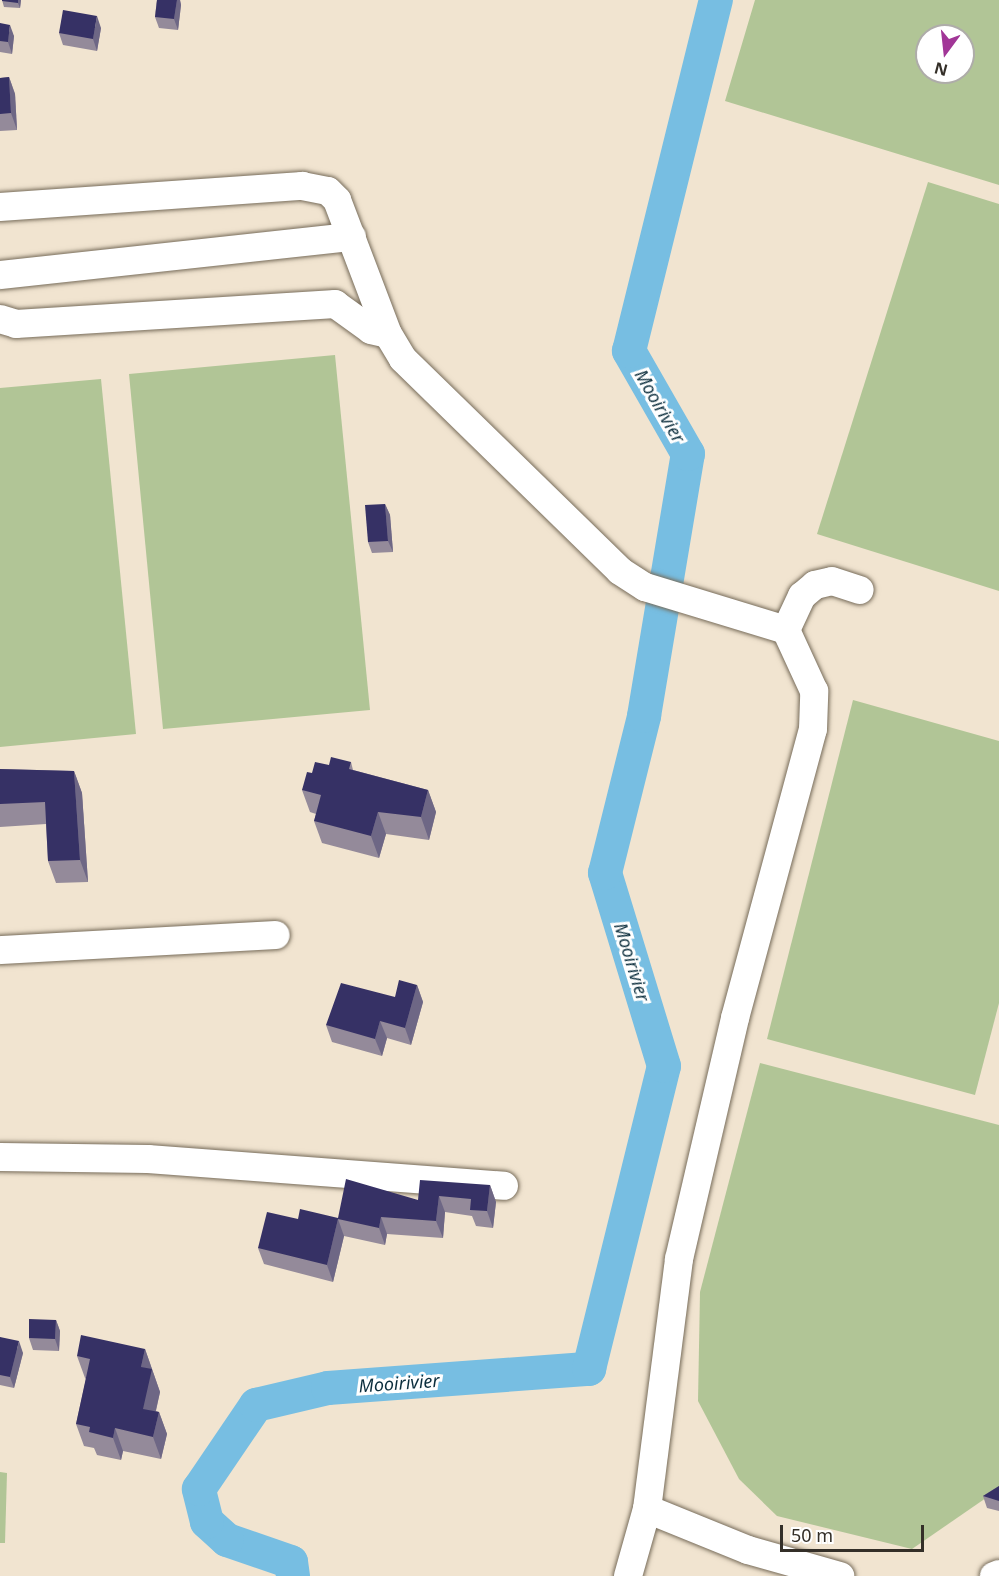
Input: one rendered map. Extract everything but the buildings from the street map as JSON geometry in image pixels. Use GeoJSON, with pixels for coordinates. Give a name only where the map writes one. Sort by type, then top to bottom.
{"type":"FeatureCollection","features":[{"type":"Feature","properties":{"kind":"street"},"geometry":{"type":"LineString","coordinates":[[0,207],[310,186],[328,191],[337,200],[388,334],[410,367],[492,452],[620,571],[645,587],[786,630],[814,691],[813,729],[735,1017],[679,1259],[646,1509],[628,1576]]}},
{"type":"Feature","properties":{"kind":"street"},"geometry":{"type":"LineString","coordinates":[[0,275],[352,237]]}},
{"type":"Feature","properties":{"kind":"street"},"geometry":{"type":"LineString","coordinates":[[0,319],[16,324],[335,304],[371,330],[388,334]]}},
{"type":"Feature","properties":{"kind":"street"},"geometry":{"type":"LineString","coordinates":[[786,630],[802,596],[815,585],[832,581],[860,590]]}},
{"type":"Feature","properties":{"kind":"street"},"geometry":{"type":"LineString","coordinates":[[0,950],[276,935]]}},
{"type":"Feature","properties":{"kind":"street"},"geometry":{"type":"LineString","coordinates":[[0,1156],[148,1159],[504,1186]]}},
{"type":"Feature","properties":{"kind":"street"},"geometry":{"type":"LineString","coordinates":[[646,1509],[748,1550],[840,1576]]}},
{"type":"Feature","properties":{"kind":"street"},"geometry":{"type":"LineString","coordinates":[[994,1576],[999,1574]]}},
{"type":"Feature","properties":{"kind":"green space"},"geometry":{"type":"Polygon","coordinates":[[[755,0],[999,0],[999,185],[725,101],[755,0]]]}},
{"type":"Feature","properties":{"kind":"green space"},"geometry":{"type":"Polygon","coordinates":[[[928,182],[999,204],[999,591],[817,534],[928,182]]]}},
{"type":"Feature","properties":{"kind":"green space"},"geometry":{"type":"Polygon","coordinates":[[[335,355],[370,710],[163,729],[129,374],[335,355]]]}},
{"type":"Feature","properties":{"kind":"green space"},"geometry":{"type":"Polygon","coordinates":[[[101,379],[136,734],[0,747],[0,388],[101,379]]]}},
{"type":"Feature","properties":{"kind":"green space"},"geometry":{"type":"Polygon","coordinates":[[[853,700],[999,741],[999,1003],[975,1095],[767,1039],[853,700]]]}},
{"type":"Feature","properties":{"kind":"green space"},"geometry":{"type":"Polygon","coordinates":[[[760,1063],[999,1125],[999,1489],[912,1549],[777,1516],[739,1479],[698,1401],[700,1292],[760,1063]]]}},
{"type":"Feature","properties":{"kind":"green space"},"geometry":{"type":"Polygon","coordinates":[[[0,1472],[7,1473],[5,1543],[0,1543],[0,1472]]]}},
{"type":"Feature","properties":{"kind":"waterway","name":"Mooirivier"},"geometry":{"type":"LineString","coordinates":[[293,1576],[291,1562],[227,1540],[207,1522],[199,1489],[256,1405],[328,1388],[589,1369],[664,1066],[605,873],[644,716],[688,454],[629,351],[716,0]]}}]}
